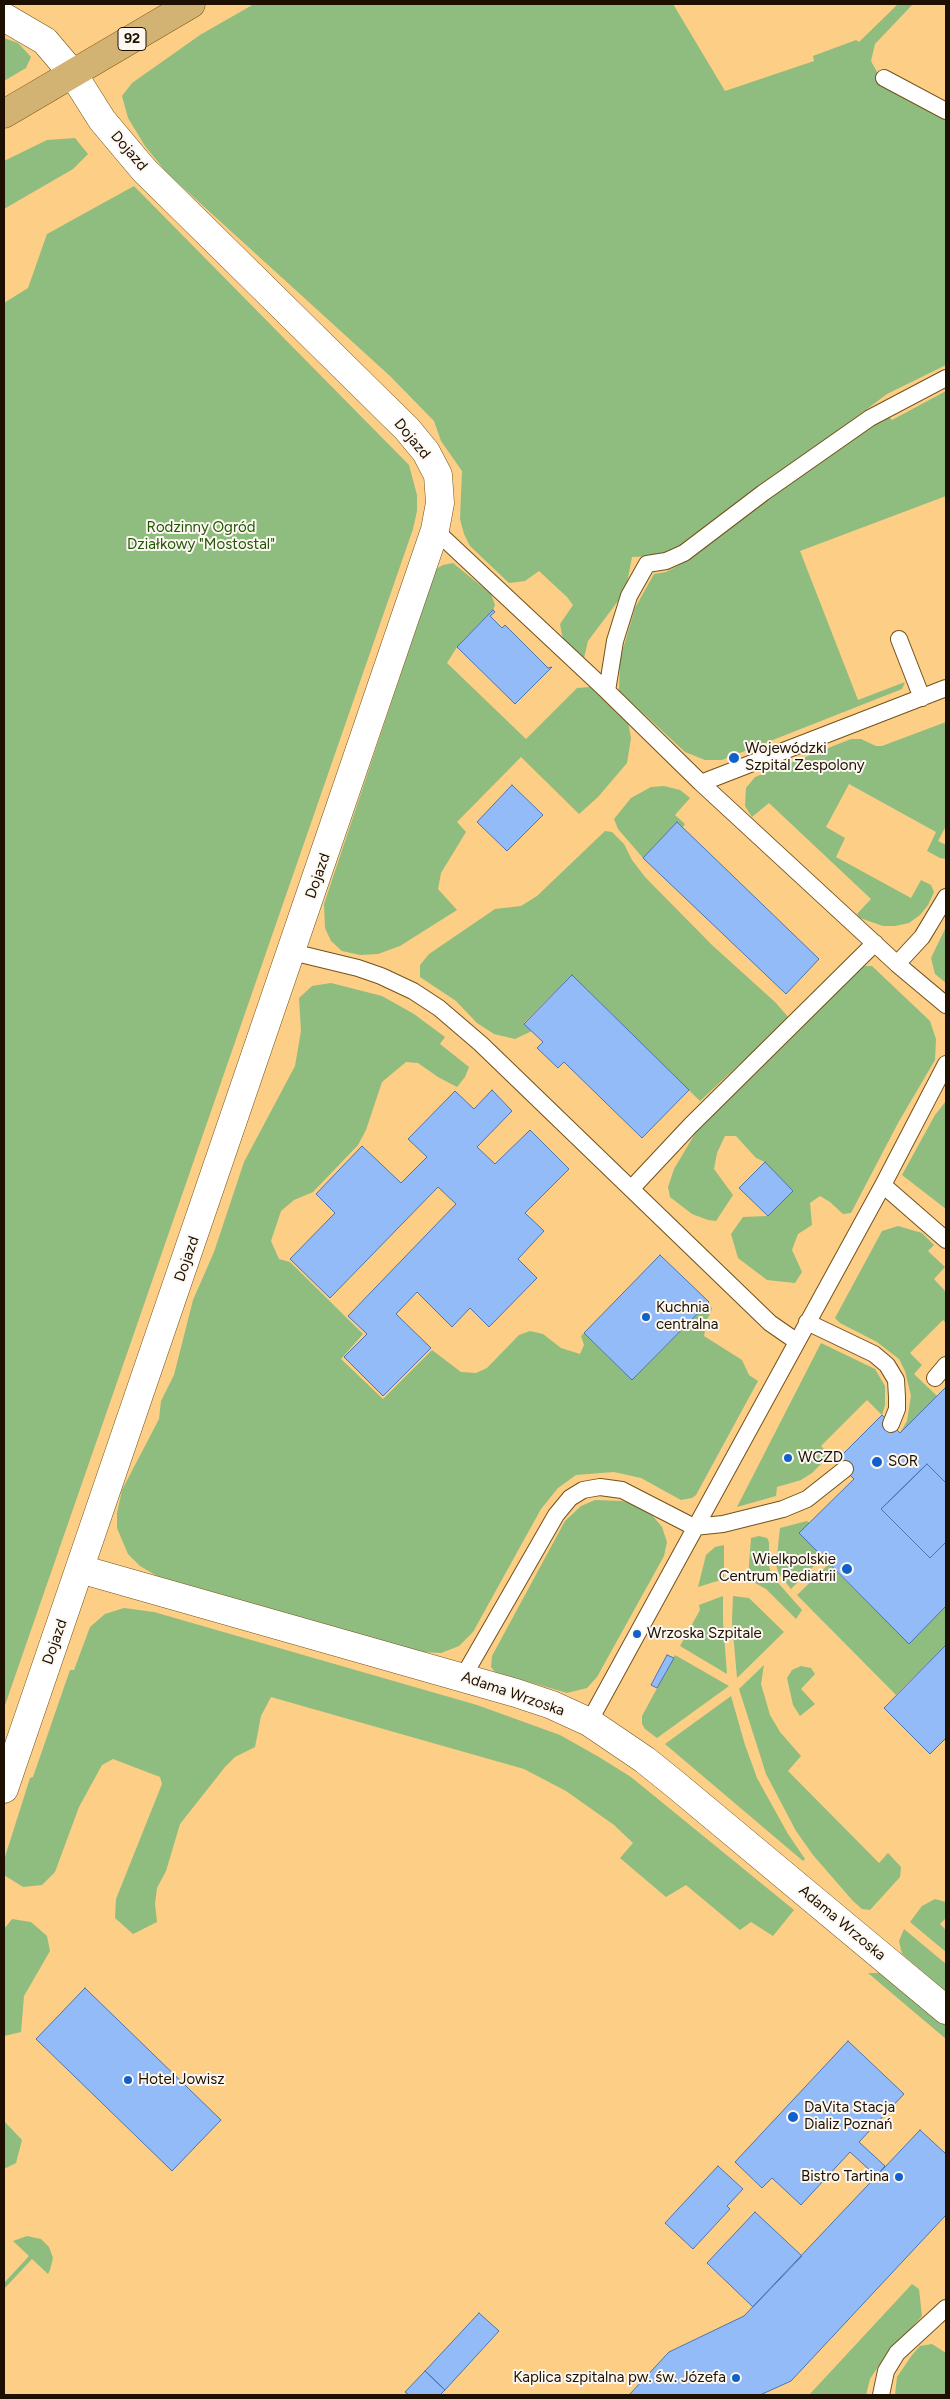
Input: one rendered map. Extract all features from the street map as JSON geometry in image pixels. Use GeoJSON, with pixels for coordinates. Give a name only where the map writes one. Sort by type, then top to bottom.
{"type":"FeatureCollection","features":[{"type":"Feature","properties":{"kind":"main road","name":"92"},"geometry":{"type":"LineString","coordinates":[[4,114],[192,4]]}},
{"type":"Feature","properties":{"kind":"street","name":"Dojazd"},"geometry":{"type":"LineString","coordinates":[[4,17],[45,41],[73,74],[102,120],[144,170],[407,429],[426,452],[438,475],[440,503],[435,530],[292,952],[4,1789]]}},
{"type":"Feature","properties":{"kind":"street","name":"Adama Wrzoska"},"geometry":{"type":"LineString","coordinates":[[80,1570],[463,1677],[552,1705],[589,1722],[645,1760],[676,1785],[946,2010]]}},
{"type":"Feature","properties":{"kind":"lane"},"geometry":{"type":"LineString","coordinates":[[884,78],[946,111]]}},
{"type":"Feature","properties":{"kind":"lane"},"geometry":{"type":"LineString","coordinates":[[607,691],[615,641],[629,596],[647,564],[666,561],[684,553],[764,493],[870,418],[946,378]]}},
{"type":"Feature","properties":{"kind":"lane"},"geometry":{"type":"LineString","coordinates":[[435,530],[607,691],[701,783],[897,964],[946,1005]]}},
{"type":"Feature","properties":{"kind":"lane"},"geometry":{"type":"LineString","coordinates":[[899,639],[922,698]]}},
{"type":"Feature","properties":{"kind":"lane"},"geometry":{"type":"LineString","coordinates":[[701,783],[946,688]]}},
{"type":"Feature","properties":{"kind":"lane"},"geometry":{"type":"LineString","coordinates":[[897,964],[922,936],[946,897]]}},
{"type":"Feature","properties":{"kind":"lane"},"geometry":{"type":"LineString","coordinates":[[631,1189],[690,1126],[875,943]]}},
{"type":"Feature","properties":{"kind":"lane"},"geometry":{"type":"LineString","coordinates":[[292,952],[358,968],[381,976],[413,991],[439,1008],[481,1044],[770,1323],[796,1340]]}},
{"type":"Feature","properties":{"kind":"lane"},"geometry":{"type":"LineString","coordinates":[[589,1722],[796,1340],[883,1185],[946,1064]]}},
{"type":"Feature","properties":{"kind":"lane"},"geometry":{"type":"LineString","coordinates":[[883,1185],[946,1240]]}},
{"type":"Feature","properties":{"kind":"lane"},"geometry":{"type":"LineString","coordinates":[[807,1322],[874,1354],[887,1365],[896,1380],[898,1397],[897,1409],[891,1424]]}},
{"type":"Feature","properties":{"kind":"lane"},"geometry":{"type":"LineString","coordinates":[[934,1378],[946,1366]]}},
{"type":"Feature","properties":{"kind":"lane"},"geometry":{"type":"LineString","coordinates":[[463,1677],[556,1515],[570,1498],[583,1490],[622,1490],[694,1527],[724,1524],[783,1509],[807,1499],[845,1469]]}},
{"type":"Feature","properties":{"kind":"lane"},"geometry":{"type":"LineString","coordinates":[[881,2395],[886,2371],[897,2353],[946,2308]]}},
{"type":"Feature","properties":{"kind":"green space"},"geometry":{"type":"Polygon","coordinates":[[[254,4],[673,4],[725,91],[814,61],[813,56],[856,40],[859,42],[898,4],[913,4],[875,44],[871,61],[877,72],[890,85],[911,101],[946,120],[946,365],[887,394],[703,532],[671,551],[653,556],[632,557],[627,583],[618,601],[588,641],[584,658],[563,639],[560,624],[573,605],[567,597],[539,571],[525,581],[509,583],[470,546],[460,519],[462,471],[441,441],[434,421],[390,376],[167,173],[145,146],[128,118],[122,96],[132,83],[200,35],[254,4]]]}},
{"type":"Feature","properties":{"kind":"green space"},"geometry":{"type":"Polygon","coordinates":[[[4,38],[18,43],[31,57],[26,68],[4,81],[4,38]]]}},
{"type":"Feature","properties":{"kind":"green space"},"geometry":{"type":"Polygon","coordinates":[[[75,138],[88,154],[73,169],[4,209],[4,161],[47,140],[75,138]]]}},
{"type":"Feature","properties":{"kind":"green space","name":"Rodzinny Ogród Działkowy \"Mostostal\""},"geometry":{"type":"Polygon","coordinates":[[[134,186],[409,465],[417,495],[417,511],[413,529],[4,1708],[4,303],[28,288],[47,234],[134,186]]]}},
{"type":"Feature","properties":{"kind":"green space"},"geometry":{"type":"Polygon","coordinates":[[[946,391],[946,496],[800,551],[858,700],[905,682],[902,689],[722,760],[705,760],[685,752],[619,691],[620,659],[635,608],[654,574],[666,572],[685,562],[781,489],[870,426],[888,416],[892,420],[946,391]]]}},
{"type":"Feature","properties":{"kind":"green space"},"geometry":{"type":"Polygon","coordinates":[[[453,563],[491,594],[495,605],[493,610],[457,647],[447,663],[526,739],[577,688],[590,687],[628,722],[631,738],[627,763],[598,797],[579,814],[521,757],[457,822],[466,832],[441,873],[438,889],[457,910],[400,946],[378,954],[360,955],[342,951],[331,941],[325,928],[324,904],[436,569],[453,563]]]}},
{"type":"Feature","properties":{"kind":"green space"},"geometry":{"type":"Polygon","coordinates":[[[946,722],[946,826],[938,841],[946,845],[946,859],[927,851],[936,832],[849,784],[826,827],[845,838],[836,857],[911,898],[921,880],[931,885],[934,892],[928,905],[920,915],[909,923],[883,926],[860,918],[857,914],[871,899],[769,803],[752,817],[745,806],[746,788],[755,777],[851,739],[861,739],[876,746],[882,746],[946,722]]]}},
{"type":"Feature","properties":{"kind":"green space"},"geometry":{"type":"Polygon","coordinates":[[[664,786],[680,790],[690,798],[675,815],[685,824],[683,827],[677,822],[643,858],[618,829],[614,819],[631,798],[651,787],[664,786]]]}},
{"type":"Feature","properties":{"kind":"green space"},"geometry":{"type":"Polygon","coordinates":[[[605,831],[612,832],[624,844],[632,860],[645,877],[712,945],[775,1002],[789,1018],[700,1101],[572,975],[524,1023],[532,1031],[515,1039],[494,1034],[477,1023],[456,1001],[420,977],[420,965],[429,954],[495,909],[521,906],[537,896],[605,831]]]}},
{"type":"Feature","properties":{"kind":"green space"},"geometry":{"type":"Polygon","coordinates":[[[946,927],[946,983],[935,974],[931,958],[946,927]]]}},
{"type":"Feature","properties":{"kind":"green space"},"geometry":{"type":"Polygon","coordinates":[[[872,966],[930,1021],[936,1039],[935,1060],[898,1123],[851,1213],[843,1214],[820,1196],[810,1203],[812,1225],[798,1234],[792,1250],[802,1272],[795,1283],[767,1280],[738,1258],[731,1234],[743,1217],[768,1216],[793,1191],[765,1162],[756,1158],[736,1136],[725,1136],[717,1153],[714,1169],[733,1195],[716,1221],[692,1214],[670,1197],[668,1187],[674,1169],[706,1115],[781,1048],[858,969],[872,966]]]}},
{"type":"Feature","properties":{"kind":"green space"},"geometry":{"type":"Polygon","coordinates":[[[331,983],[382,996],[414,1014],[445,1037],[440,1044],[469,1067],[465,1077],[457,1087],[418,1063],[406,1062],[382,1082],[366,1130],[358,1145],[313,1192],[294,1200],[281,1211],[271,1241],[279,1259],[290,1262],[363,1334],[341,1359],[383,1399],[432,1350],[461,1372],[476,1373],[487,1368],[519,1335],[530,1331],[543,1334],[561,1348],[580,1354],[584,1345],[581,1336],[584,1333],[632,1380],[709,1302],[712,1309],[707,1320],[704,1336],[742,1360],[749,1375],[758,1381],[696,1495],[692,1498],[681,1500],[641,1478],[614,1472],[576,1475],[558,1488],[541,1509],[473,1632],[459,1646],[441,1653],[421,1652],[157,1576],[140,1566],[128,1554],[117,1528],[117,1513],[122,1490],[159,1419],[161,1401],[174,1375],[193,1300],[214,1252],[244,1162],[295,1066],[301,1031],[299,998],[312,986],[331,983]]]}},
{"type":"Feature","properties":{"kind":"green space"},"geometry":{"type":"Polygon","coordinates":[[[946,1101],[946,1209],[902,1175],[935,1115],[946,1101]]]}},
{"type":"Feature","properties":{"kind":"green space"},"geometry":{"type":"Polygon","coordinates":[[[898,1226],[922,1233],[934,1245],[928,1251],[945,1267],[934,1279],[946,1292],[946,1323],[943,1320],[910,1353],[922,1365],[914,1374],[937,1396],[900,1433],[907,1421],[911,1396],[905,1371],[899,1359],[877,1342],[840,1323],[835,1318],[882,1231],[898,1226]]]}},
{"type":"Feature","properties":{"kind":"green space"},"geometry":{"type":"Polygon","coordinates":[[[821,1343],[875,1369],[885,1386],[885,1405],[882,1415],[867,1400],[821,1446],[830,1455],[812,1473],[801,1480],[777,1487],[776,1496],[737,1507],[821,1343]]]}},
{"type":"Feature","properties":{"kind":"green space"},"geometry":{"type":"Polygon","coordinates":[[[595,1500],[622,1501],[635,1505],[652,1515],[662,1527],[667,1542],[664,1556],[597,1677],[587,1688],[567,1693],[495,1672],[491,1667],[492,1656],[565,1521],[581,1506],[595,1500]]]}},
{"type":"Feature","properties":{"kind":"green space"},"geometry":{"type":"Polygon","coordinates":[[[807,1521],[810,1523],[800,1534],[823,1557],[791,1589],[779,1574],[776,1565],[780,1528],[807,1521]]]}},
{"type":"Feature","properties":{"kind":"green space"},"geometry":{"type":"Polygon","coordinates":[[[759,1536],[767,1538],[769,1542],[769,1566],[772,1576],[802,1610],[796,1619],[766,1589],[748,1579],[751,1538],[759,1536]]]}},
{"type":"Feature","properties":{"kind":"green space"},"geometry":{"type":"Polygon","coordinates":[[[724,1545],[724,1579],[698,1587],[706,1555],[715,1547],[724,1545]]]}},
{"type":"Feature","properties":{"kind":"green space"},"geometry":{"type":"Polygon","coordinates":[[[829,1564],[909,1643],[946,1606],[946,1645],[896,1695],[797,1595],[829,1564]]]}},
{"type":"Feature","properties":{"kind":"green space"},"geometry":{"type":"Polygon","coordinates":[[[723,1596],[727,1674],[680,1646],[700,1610],[699,1605],[723,1596]]]}},
{"type":"Feature","properties":{"kind":"green space"},"geometry":{"type":"Polygon","coordinates":[[[733,1596],[749,1598],[784,1632],[737,1678],[732,1621],[733,1596]]]}},
{"type":"Feature","properties":{"kind":"green space"},"geometry":{"type":"Polygon","coordinates":[[[124,1608],[154,1612],[477,1705],[560,1735],[631,1777],[794,1910],[773,1936],[751,1922],[740,1930],[686,1885],[666,1897],[620,1858],[633,1843],[614,1825],[566,1791],[524,1769],[271,1697],[261,1716],[255,1747],[235,1757],[225,1767],[180,1824],[166,1871],[157,1888],[155,1904],[157,1922],[133,1934],[115,1918],[116,1899],[162,1784],[160,1777],[113,1759],[102,1765],[79,1807],[55,1872],[42,1885],[23,1887],[4,1875],[4,1860],[30,1778],[33,1777],[70,1670],[74,1670],[90,1627],[105,1614],[124,1608]]]}},
{"type":"Feature","properties":{"kind":"green space"},"geometry":{"type":"Polygon","coordinates":[[[675,1655],[729,1686],[657,1738],[645,1729],[642,1724],[642,1716],[675,1655]]]}},
{"type":"Feature","properties":{"kind":"green space"},"geometry":{"type":"Polygon","coordinates":[[[764,1665],[761,1684],[770,1715],[780,1732],[801,1756],[788,1771],[879,1863],[888,1853],[901,1867],[900,1877],[870,1910],[862,1909],[853,1901],[813,1855],[796,1831],[766,1774],[739,1689],[764,1665]]]}},
{"type":"Feature","properties":{"kind":"green space"},"geometry":{"type":"Polygon","coordinates":[[[801,1666],[811,1668],[815,1674],[801,1689],[815,1704],[800,1716],[793,1705],[787,1678],[792,1670],[801,1666]]]}},
{"type":"Feature","properties":{"kind":"green space"},"geometry":{"type":"Polygon","coordinates":[[[731,1696],[757,1778],[788,1834],[805,1859],[803,1861],[665,1744],[731,1696]]]}},
{"type":"Feature","properties":{"kind":"green space"},"geometry":{"type":"Polygon","coordinates":[[[935,1899],[946,1902],[946,1918],[940,1924],[946,1930],[946,1952],[910,1922],[922,1906],[935,1899]]]}},
{"type":"Feature","properties":{"kind":"green space"},"geometry":{"type":"Polygon","coordinates":[[[12,1919],[31,1922],[47,1936],[50,1951],[24,1996],[21,2032],[4,2036],[4,1929],[12,1919]]]}},
{"type":"Feature","properties":{"kind":"green space"},"geometry":{"type":"Polygon","coordinates":[[[904,1929],[946,1964],[946,1992],[902,1954],[899,1941],[904,1929]]]}},
{"type":"Feature","properties":{"kind":"green space"},"geometry":{"type":"Polygon","coordinates":[[[868,1973],[879,1973],[888,1977],[946,2026],[946,2039],[868,1973]]]}},
{"type":"Feature","properties":{"kind":"green space"},"geometry":{"type":"Polygon","coordinates":[[[4,2121],[22,2140],[16,2163],[4,2169],[4,2121]]]}},
{"type":"Feature","properties":{"kind":"green space"},"geometry":{"type":"Polygon","coordinates":[[[27,2236],[41,2239],[49,2247],[53,2258],[50,2270],[48,2274],[32,2259],[4,2289],[4,2283],[29,2256],[13,2241],[27,2236]]]}},
{"type":"Feature","properties":{"kind":"green space"},"geometry":{"type":"Polygon","coordinates":[[[912,2284],[919,2289],[922,2316],[878,2367],[870,2379],[866,2395],[809,2395],[912,2284]]]}},
{"type":"Feature","properties":{"kind":"green space"},"geometry":{"type":"Polygon","coordinates":[[[932,2344],[946,2353],[946,2395],[895,2395],[897,2377],[912,2355],[920,2346],[932,2344]]]}},
{"type":"Feature","properties":{"kind":"building"},"geometry":{"type":"Polygon","coordinates":[[[493,610],[495,612],[490,616],[502,628],[505,625],[548,668],[552,667],[515,704],[457,647],[493,610]]]}},
{"type":"Feature","properties":{"kind":"building"},"geometry":{"type":"Polygon","coordinates":[[[512,785],[543,815],[507,851],[477,822],[512,785]]]}},
{"type":"Feature","properties":{"kind":"building"},"geometry":{"type":"Polygon","coordinates":[[[677,822],[819,959],[786,994],[643,858],[677,822]]]}},
{"type":"Feature","properties":{"kind":"building"},"geometry":{"type":"Polygon","coordinates":[[[572,975],[689,1090],[642,1138],[564,1062],[558,1068],[537,1048],[543,1042],[524,1024],[572,975]]]}},
{"type":"Feature","properties":{"kind":"building"},"geometry":{"type":"Polygon","coordinates":[[[492,1090],[512,1111],[477,1147],[495,1164],[530,1130],[569,1169],[525,1213],[544,1231],[518,1259],[537,1278],[489,1327],[470,1308],[452,1327],[417,1292],[396,1314],[431,1348],[383,1396],[344,1357],[367,1334],[348,1316],[456,1204],[438,1187],[330,1298],[290,1259],[335,1213],[316,1194],[362,1146],[401,1183],[427,1157],[408,1139],[455,1091],[474,1109],[492,1090]]]}},
{"type":"Feature","properties":{"kind":"building"},"geometry":{"type":"Polygon","coordinates":[[[765,1162],[793,1191],[768,1216],[739,1188],[765,1162]]]}},
{"type":"Feature","properties":{"kind":"building","name":"Kuchnia centralna"},"geometry":{"type":"Polygon","coordinates":[[[660,1255],[709,1302],[632,1380],[584,1333],[660,1255]]]}},
{"type":"Feature","properties":{"kind":"building"},"geometry":{"type":"Polygon","coordinates":[[[946,1387],[946,1483],[927,1464],[881,1509],[930,1558],[946,1542],[946,1606],[909,1644],[799,1533],[854,1479],[836,1461],[882,1415],[900,1433],[946,1387]]]}},
{"type":"Feature","properties":{"kind":"building"},"geometry":{"type":"Polygon","coordinates":[[[927,1464],[946,1483],[946,1542],[930,1558],[881,1509],[927,1464]]]}},
{"type":"Feature","properties":{"kind":"building"},"geometry":{"type":"Polygon","coordinates":[[[946,1645],[946,1738],[930,1754],[884,1708],[946,1645]]]}},
{"type":"Feature","properties":{"kind":"building"},"geometry":{"type":"Polygon","coordinates":[[[667,1655],[674,1658],[657,1688],[651,1685],[667,1655]]]}},
{"type":"Feature","properties":{"kind":"building","name":"Hotel Jowisz"},"geometry":{"type":"Polygon","coordinates":[[[85,1988],[221,2120],[172,2171],[36,2039],[85,1988]]]}},
{"type":"Feature","properties":{"kind":"building"},"geometry":{"type":"Polygon","coordinates":[[[848,2041],[904,2094],[859,2142],[885,2166],[876,2176],[850,2152],[801,2205],[772,2178],[762,2188],[735,2162],[848,2041]]]}},
{"type":"Feature","properties":{"kind":"building"},"geometry":{"type":"Polygon","coordinates":[[[920,2130],[946,2154],[946,2215],[791,2381],[760,2395],[629,2395],[669,2352],[744,2316],[920,2130]]]}},
{"type":"Feature","properties":{"kind":"building"},"geometry":{"type":"Polygon","coordinates":[[[718,2166],[743,2189],[727,2206],[730,2209],[693,2249],[665,2223],[718,2166]]]}},
{"type":"Feature","properties":{"kind":"building"},"geometry":{"type":"Polygon","coordinates":[[[755,2212],[802,2256],[753,2307],[707,2263],[755,2212]]]}},
{"type":"Feature","properties":{"kind":"building"},"geometry":{"type":"Polygon","coordinates":[[[479,2313],[499,2331],[445,2390],[425,2371],[479,2313]]]}},
{"type":"Feature","properties":{"kind":"building"},"geometry":{"type":"Polygon","coordinates":[[[425,2371],[445,2390],[440,2395],[409,2395],[405,2392],[425,2371]]]}},
{"type":"Feature","properties":{"kind":"place","name":"Wojewódzki Szpital Zespolony"},"geometry":{"type":"Point","coordinates":[734,758]}},
{"type":"Feature","properties":{"kind":"place","name":"Kuchnia centralna"},"geometry":{"type":"Point","coordinates":[646,1317]}},
{"type":"Feature","properties":{"kind":"place","name":"WCZD"},"geometry":{"type":"Point","coordinates":[788,1458]}},
{"type":"Feature","properties":{"kind":"place","name":"SOR"},"geometry":{"type":"Point","coordinates":[877,1462]}},
{"type":"Feature","properties":{"kind":"place","name":"Wielkpolskie Centrum Pediatrii"},"geometry":{"type":"Point","coordinates":[847,1569]}},
{"type":"Feature","properties":{"kind":"place","name":"Wrzoska Szpitale"},"geometry":{"type":"Point","coordinates":[637,1634]}},
{"type":"Feature","properties":{"kind":"place","name":"Hotel Jowisz"},"geometry":{"type":"Point","coordinates":[128,2080]}},
{"type":"Feature","properties":{"kind":"place","name":"DaVita Stacja Dializ Poznań"},"geometry":{"type":"Point","coordinates":[793,2117]}},
{"type":"Feature","properties":{"kind":"place","name":"Bistro Tartina"},"geometry":{"type":"Point","coordinates":[899,2177]}},
{"type":"Feature","properties":{"kind":"place","name":"Kaplica szpitalna pw. św. Józefa"},"geometry":{"type":"Point","coordinates":[736,2378]}}]}
